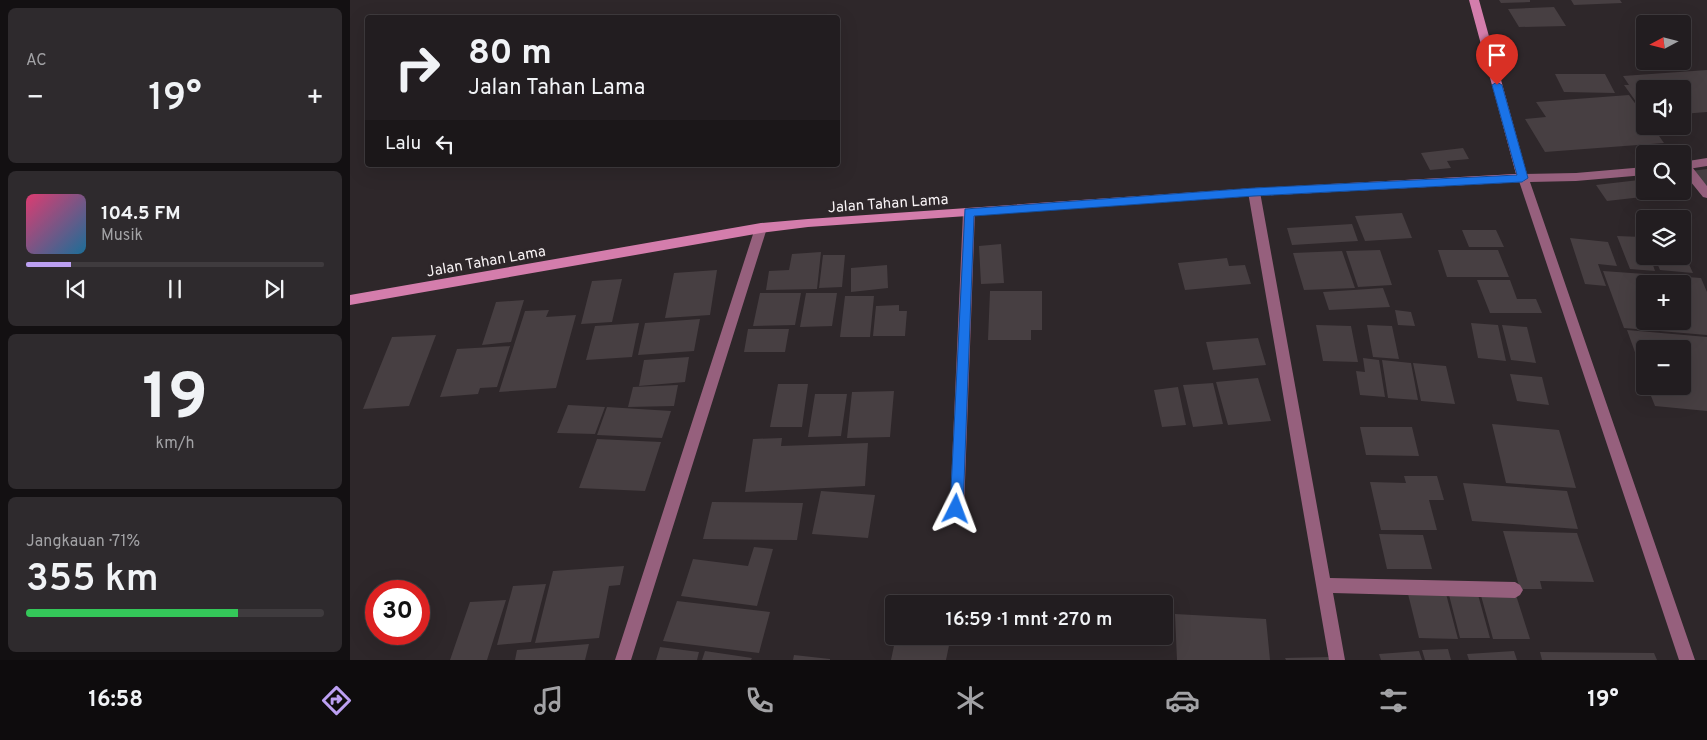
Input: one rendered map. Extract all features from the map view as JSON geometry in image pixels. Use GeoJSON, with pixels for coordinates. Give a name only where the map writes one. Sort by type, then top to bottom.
{"type":"FeatureCollection","features":[{"type":"Feature","properties":{"kind":"main road"},"geometry":{"type":"LineString","coordinates":[[1474,0],[1522,178]]}},
{"type":"Feature","properties":{"kind":"main road","name":"Jalan Tahan Lama"},"geometry":{"type":"LineString","coordinates":[[350,300],[761,228],[1254,192],[1522,178]]}},
{"type":"Feature","properties":{"kind":"street"},"geometry":{"type":"LineString","coordinates":[[1691,165],[1707,162]]}},
{"type":"Feature","properties":{"kind":"street"},"geometry":{"type":"LineString","coordinates":[[1636,172],[1576,177],[1522,178],[1687,660]]}},
{"type":"Feature","properties":{"kind":"street"},"geometry":{"type":"LineString","coordinates":[[1691,175],[1707,194]]}},
{"type":"Feature","properties":{"kind":"street"},"geometry":{"type":"LineString","coordinates":[[1254,192],[1337,660]]}},
{"type":"Feature","properties":{"kind":"street"},"geometry":{"type":"LineString","coordinates":[[956,509],[969,212]]}},
{"type":"Feature","properties":{"kind":"street"},"geometry":{"type":"LineString","coordinates":[[623,660],[761,228]]}},
{"type":"Feature","properties":{"kind":"street"},"geometry":{"type":"LineString","coordinates":[[1325,585],[1515,590]]}},
{"type":"Feature","properties":{"kind":"building"},"geometry":{"type":"Polygon","coordinates":[[[1499,0],[1530,0],[1530,2],[1501,3],[1499,0]]]}},
{"type":"Feature","properties":{"kind":"building"},"geometry":{"type":"Polygon","coordinates":[[[1571,0],[1620,0],[1622,3],[1574,5],[1571,0]]]}},
{"type":"Feature","properties":{"kind":"building"},"geometry":{"type":"Polygon","coordinates":[[[1554,7],[1566,26],[1519,27],[1508,9],[1554,7]]]}},
{"type":"Feature","properties":{"kind":"building"},"geometry":{"type":"Polygon","coordinates":[[[1707,70],[1707,112],[1691,113],[1691,80],[1636,80],[1636,102],[1624,85],[1629,85],[1623,76],[1707,70]]]}},
{"type":"Feature","properties":{"kind":"building"},"geometry":{"type":"Polygon","coordinates":[[[1555,74],[1605,74],[1615,93],[1564,92],[1555,74]]]}},
{"type":"Feature","properties":{"kind":"building"},"geometry":{"type":"Polygon","coordinates":[[[1629,95],[1636,105],[1636,135],[1658,135],[1664,143],[1545,152],[1525,119],[1546,117],[1536,102],[1629,95]]]}},
{"type":"Feature","properties":{"kind":"building"},"geometry":{"type":"Polygon","coordinates":[[[1463,148],[1469,159],[1447,161],[1451,168],[1430,170],[1421,153],[1463,148]]]}},
{"type":"Feature","properties":{"kind":"building"},"geometry":{"type":"Polygon","coordinates":[[[1707,169],[1707,186],[1691,171],[1707,169]]]}},
{"type":"Feature","properties":{"kind":"building"},"geometry":{"type":"Polygon","coordinates":[[[1636,180],[1636,198],[1607,201],[1596,185],[1636,180]]]}},
{"type":"Feature","properties":{"kind":"building"},"geometry":{"type":"Polygon","coordinates":[[[1402,213],[1412,238],[1365,241],[1355,216],[1402,213]]]}},
{"type":"Feature","properties":{"kind":"building"},"geometry":{"type":"Polygon","coordinates":[[[1352,224],[1358,241],[1292,245],[1287,228],[1352,224]]]}},
{"type":"Feature","properties":{"kind":"building"},"geometry":{"type":"Polygon","coordinates":[[[1462,230],[1496,230],[1504,247],[1469,247],[1462,230]]]}},
{"type":"Feature","properties":{"kind":"building"},"geometry":{"type":"Polygon","coordinates":[[[1617,236],[1636,237],[1636,265],[1653,265],[1655,271],[1630,269],[1617,236]]]}},
{"type":"Feature","properties":{"kind":"building"},"geometry":{"type":"Polygon","coordinates":[[[1570,238],[1608,242],[1617,266],[1598,264],[1606,286],[1585,284],[1570,238]]]}},
{"type":"Feature","properties":{"kind":"building"},"geometry":{"type":"Polygon","coordinates":[[[1001,244],[1004,283],[981,284],[979,246],[1001,244]]]}},
{"type":"Feature","properties":{"kind":"building"},"geometry":{"type":"Polygon","coordinates":[[[1380,250],[1392,285],[1358,287],[1346,251],[1380,250]]]}},
{"type":"Feature","properties":{"kind":"building"},"geometry":{"type":"Polygon","coordinates":[[[1438,250],[1498,250],[1509,277],[1447,277],[1438,250]]]}},
{"type":"Feature","properties":{"kind":"building"},"geometry":{"type":"Polygon","coordinates":[[[1342,251],[1355,288],[1304,290],[1293,253],[1342,251]]]}},
{"type":"Feature","properties":{"kind":"building"},"geometry":{"type":"Polygon","coordinates":[[[821,252],[817,289],[766,290],[769,271],[789,270],[792,254],[821,252]]]}},
{"type":"Feature","properties":{"kind":"building"},"geometry":{"type":"Polygon","coordinates":[[[823,255],[845,255],[842,287],[819,288],[823,255]]]}},
{"type":"Feature","properties":{"kind":"building"},"geometry":{"type":"Polygon","coordinates":[[[1227,258],[1229,266],[1245,265],[1251,284],[1185,290],[1178,263],[1227,258]]]}},
{"type":"Feature","properties":{"kind":"building"},"geometry":{"type":"Polygon","coordinates":[[[887,265],[888,288],[851,292],[851,268],[887,265]]]}},
{"type":"Feature","properties":{"kind":"building"},"geometry":{"type":"Polygon","coordinates":[[[1658,265],[1689,265],[1693,273],[1660,270],[1658,265]]]}},
{"type":"Feature","properties":{"kind":"building"},"geometry":{"type":"Polygon","coordinates":[[[717,270],[710,315],[665,318],[674,273],[717,270]]]}},
{"type":"Feature","properties":{"kind":"building"},"geometry":{"type":"Polygon","coordinates":[[[1603,271],[1659,275],[1636,275],[1636,329],[1624,328],[1603,271]]]}},
{"type":"Feature","properties":{"kind":"building"},"geometry":{"type":"Polygon","coordinates":[[[1691,277],[1701,278],[1707,292],[1707,335],[1648,330],[1691,330],[1691,277]]]}},
{"type":"Feature","properties":{"kind":"building"},"geometry":{"type":"Polygon","coordinates":[[[622,279],[612,322],[581,324],[592,281],[622,279]]]}},
{"type":"Feature","properties":{"kind":"building"},"geometry":{"type":"Polygon","coordinates":[[[1477,280],[1510,280],[1517,299],[1536,299],[1542,313],[1490,313],[1477,280]]]}},
{"type":"Feature","properties":{"kind":"building"},"geometry":{"type":"Polygon","coordinates":[[[1383,288],[1390,307],[1329,310],[1323,292],[1383,288]]]}},
{"type":"Feature","properties":{"kind":"building"},"geometry":{"type":"Polygon","coordinates":[[[990,291],[1042,291],[1042,330],[1031,330],[1031,340],[988,340],[990,291]]]}},
{"type":"Feature","properties":{"kind":"building"},"geometry":{"type":"Polygon","coordinates":[[[760,293],[801,293],[795,325],[753,326],[760,293]]]}},
{"type":"Feature","properties":{"kind":"building"},"geometry":{"type":"Polygon","coordinates":[[[806,293],[837,293],[832,326],[800,327],[806,293]]]}},
{"type":"Feature","properties":{"kind":"building"},"geometry":{"type":"Polygon","coordinates":[[[845,296],[874,296],[870,337],[840,337],[845,296]]]}},
{"type":"Feature","properties":{"kind":"building"},"geometry":{"type":"Polygon","coordinates":[[[524,300],[511,342],[482,345],[496,302],[524,300]]]}},
{"type":"Feature","properties":{"kind":"building"},"geometry":{"type":"Polygon","coordinates":[[[899,305],[899,311],[907,311],[905,336],[873,336],[876,306],[899,305]]]}},
{"type":"Feature","properties":{"kind":"building"},"geometry":{"type":"Polygon","coordinates":[[[549,310],[546,317],[576,315],[556,388],[499,392],[525,311],[549,310]]]}},
{"type":"Feature","properties":{"kind":"building"},"geometry":{"type":"Polygon","coordinates":[[[1395,310],[1411,312],[1415,326],[1398,325],[1395,310]]]}},
{"type":"Feature","properties":{"kind":"building"},"geometry":{"type":"Polygon","coordinates":[[[700,319],[694,351],[638,355],[645,323],[700,319]]]}},
{"type":"Feature","properties":{"kind":"building"},"geometry":{"type":"Polygon","coordinates":[[[639,323],[632,357],[586,360],[595,326],[639,323]]]}},
{"type":"Feature","properties":{"kind":"building"},"geometry":{"type":"Polygon","coordinates":[[[1471,323],[1498,325],[1506,361],[1478,358],[1471,323]]]}},
{"type":"Feature","properties":{"kind":"building"},"geometry":{"type":"Polygon","coordinates":[[[1316,325],[1351,326],[1358,362],[1323,361],[1316,325]]]}},
{"type":"Feature","properties":{"kind":"building"},"geometry":{"type":"Polygon","coordinates":[[[1367,325],[1392,326],[1399,359],[1373,357],[1367,325]]]}},
{"type":"Feature","properties":{"kind":"building"},"geometry":{"type":"Polygon","coordinates":[[[1502,325],[1527,327],[1536,363],[1511,360],[1502,325]]]}},
{"type":"Feature","properties":{"kind":"building"},"geometry":{"type":"Polygon","coordinates":[[[748,329],[789,329],[785,352],[744,352],[748,329]]]}},
{"type":"Feature","properties":{"kind":"building"},"geometry":{"type":"Polygon","coordinates":[[[1627,330],[1707,337],[1707,411],[1655,406],[1651,395],[1691,395],[1691,340],[1636,340],[1636,355],[1627,330]]]}},
{"type":"Feature","properties":{"kind":"building"},"geometry":{"type":"Polygon","coordinates":[[[436,335],[409,406],[363,409],[392,337],[436,335]]]}},
{"type":"Feature","properties":{"kind":"building"},"geometry":{"type":"Polygon","coordinates":[[[1258,338],[1266,365],[1213,370],[1206,342],[1258,338]]]}},
{"type":"Feature","properties":{"kind":"building"},"geometry":{"type":"Polygon","coordinates":[[[510,346],[497,387],[480,388],[478,394],[440,397],[457,349],[510,346]]]}},
{"type":"Feature","properties":{"kind":"building"},"geometry":{"type":"Polygon","coordinates":[[[689,357],[685,382],[639,386],[644,360],[689,357]]]}},
{"type":"Feature","properties":{"kind":"building"},"geometry":{"type":"Polygon","coordinates":[[[1363,358],[1379,360],[1385,397],[1360,395],[1356,371],[1365,372],[1363,358]]]}},
{"type":"Feature","properties":{"kind":"building"},"geometry":{"type":"Polygon","coordinates":[[[1382,360],[1411,363],[1418,400],[1388,398],[1382,360]]]}},
{"type":"Feature","properties":{"kind":"building"},"geometry":{"type":"Polygon","coordinates":[[[1413,363],[1446,366],[1455,404],[1421,401],[1413,363]]]}},
{"type":"Feature","properties":{"kind":"building"},"geometry":{"type":"Polygon","coordinates":[[[1510,374],[1542,377],[1549,405],[1517,401],[1510,374]]]}},
{"type":"Feature","properties":{"kind":"building"},"geometry":{"type":"Polygon","coordinates":[[[1258,378],[1271,421],[1228,425],[1216,382],[1258,378]]]}},
{"type":"Feature","properties":{"kind":"building"},"geometry":{"type":"Polygon","coordinates":[[[1213,383],[1223,424],[1193,427],[1183,385],[1213,383]]]}},
{"type":"Feature","properties":{"kind":"building"},"geometry":{"type":"Polygon","coordinates":[[[778,384],[808,384],[802,427],[770,427],[778,384]]]}},
{"type":"Feature","properties":{"kind":"building"},"geometry":{"type":"Polygon","coordinates":[[[678,385],[674,406],[628,407],[633,387],[678,385]]]}},
{"type":"Feature","properties":{"kind":"building"},"geometry":{"type":"Polygon","coordinates":[[[1178,387],[1186,425],[1162,427],[1154,390],[1178,387]]]}},
{"type":"Feature","properties":{"kind":"building"},"geometry":{"type":"Polygon","coordinates":[[[894,391],[890,437],[847,438],[852,392],[894,391]]]}},
{"type":"Feature","properties":{"kind":"building"},"geometry":{"type":"Polygon","coordinates":[[[815,394],[847,394],[841,436],[808,437],[815,394]]]}},
{"type":"Feature","properties":{"kind":"building"},"geometry":{"type":"Polygon","coordinates":[[[568,405],[605,407],[595,434],[557,433],[568,405]]]}},
{"type":"Feature","properties":{"kind":"building"},"geometry":{"type":"Polygon","coordinates":[[[607,407],[671,411],[662,438],[597,435],[607,407]]]}},
{"type":"Feature","properties":{"kind":"building"},"geometry":{"type":"Polygon","coordinates":[[[1492,424],[1559,430],[1576,488],[1506,483],[1492,424]]]}},
{"type":"Feature","properties":{"kind":"building"},"geometry":{"type":"Polygon","coordinates":[[[1360,427],[1412,427],[1419,456],[1366,455],[1360,427]]]}},
{"type":"Feature","properties":{"kind":"building"},"geometry":{"type":"Polygon","coordinates":[[[782,438],[781,446],[868,443],[865,486],[745,492],[753,439],[782,438]]]}},
{"type":"Feature","properties":{"kind":"building"},"geometry":{"type":"Polygon","coordinates":[[[597,439],[661,442],[645,491],[579,488],[597,439]]]}},
{"type":"Feature","properties":{"kind":"building"},"geometry":{"type":"Polygon","coordinates":[[[1404,476],[1437,476],[1444,500],[1429,500],[1437,530],[1381,530],[1370,482],[1406,483],[1404,476]]]}},
{"type":"Feature","properties":{"kind":"building"},"geometry":{"type":"Polygon","coordinates":[[[1463,483],[1567,491],[1578,529],[1472,521],[1463,483]]]}},
{"type":"Feature","properties":{"kind":"building"},"geometry":{"type":"Polygon","coordinates":[[[821,491],[875,495],[868,538],[812,534],[821,491]]]}},
{"type":"Feature","properties":{"kind":"building"},"geometry":{"type":"Polygon","coordinates":[[[712,502],[803,503],[797,540],[703,539],[712,502]]]}},
{"type":"Feature","properties":{"kind":"building"},"geometry":{"type":"Polygon","coordinates":[[[1503,531],[1577,533],[1594,582],[1540,581],[1542,589],[1520,589],[1503,531]]]}},
{"type":"Feature","properties":{"kind":"building"},"geometry":{"type":"Polygon","coordinates":[[[1379,534],[1423,535],[1432,569],[1387,569],[1379,534]]]}},
{"type":"Feature","properties":{"kind":"building"},"geometry":{"type":"Polygon","coordinates":[[[754,547],[773,549],[757,606],[681,596],[693,559],[748,566],[754,547]]]}},
{"type":"Feature","properties":{"kind":"building"},"geometry":{"type":"Polygon","coordinates":[[[624,566],[620,585],[609,586],[599,638],[535,643],[553,571],[624,566]]]}},
{"type":"Feature","properties":{"kind":"building"},"geometry":{"type":"Polygon","coordinates":[[[546,584],[531,642],[497,645],[513,586],[546,584]]]}},
{"type":"Feature","properties":{"kind":"building"},"geometry":{"type":"Polygon","coordinates":[[[1407,590],[1445,590],[1458,639],[1419,638],[1407,590]]]}},
{"type":"Feature","properties":{"kind":"building"},"geometry":{"type":"Polygon","coordinates":[[[1448,591],[1477,591],[1490,638],[1460,638],[1448,591]]]}},
{"type":"Feature","properties":{"kind":"building"},"geometry":{"type":"Polygon","coordinates":[[[1480,592],[1515,592],[1530,639],[1493,639],[1480,592]]]}},
{"type":"Feature","properties":{"kind":"building"},"geometry":{"type":"Polygon","coordinates":[[[506,600],[487,660],[450,660],[470,602],[506,600]]]}},
{"type":"Feature","properties":{"kind":"building"},"geometry":{"type":"Polygon","coordinates":[[[677,601],[770,612],[759,653],[663,641],[677,601]]]}},
{"type":"Feature","properties":{"kind":"building"},"geometry":{"type":"Polygon","coordinates":[[[1175,614],[1266,619],[1270,660],[1177,660],[1175,614]]]}},
{"type":"Feature","properties":{"kind":"building"},"geometry":{"type":"Polygon","coordinates":[[[589,644],[585,660],[515,660],[517,650],[589,644]]]}},
{"type":"Feature","properties":{"kind":"building"},"geometry":{"type":"Polygon","coordinates":[[[894,645],[949,645],[946,660],[891,660],[894,645]]]}},
{"type":"Feature","properties":{"kind":"building"},"geometry":{"type":"Polygon","coordinates":[[[660,647],[699,652],[697,660],[656,660],[660,647]]]}},
{"type":"Feature","properties":{"kind":"building"},"geometry":{"type":"Polygon","coordinates":[[[1448,649],[1451,660],[1425,660],[1422,650],[1448,649]]]}},
{"type":"Feature","properties":{"kind":"building"},"geometry":{"type":"Polygon","coordinates":[[[705,651],[752,658],[751,660],[702,660],[705,651]]]}},
{"type":"Feature","properties":{"kind":"building"},"geometry":{"type":"Polygon","coordinates":[[[1419,651],[1422,660],[1381,660],[1379,654],[1419,651]]]}},
{"type":"Feature","properties":{"kind":"building"},"geometry":{"type":"Polygon","coordinates":[[[1514,651],[1517,660],[1469,660],[1467,654],[1514,651]]]}},
{"type":"Feature","properties":{"kind":"building"},"geometry":{"type":"Polygon","coordinates":[[[1540,652],[1654,653],[1657,660],[1542,660],[1540,652]]]}},
{"type":"Feature","properties":{"kind":"building"},"geometry":{"type":"Polygon","coordinates":[[[794,655],[830,659],[830,660],[793,660],[794,655]]]}},
{"type":"Feature","properties":{"kind":"building"},"geometry":{"type":"Polygon","coordinates":[[[1331,657],[1331,660],[1286,660],[1285,658],[1331,657]]]}},
{"type":"Feature","properties":{"kind":"route"},"geometry":{"type":"LineString","coordinates":[[956,509],[969,212],[1254,192],[1522,178],[1497,85]]}}]}
